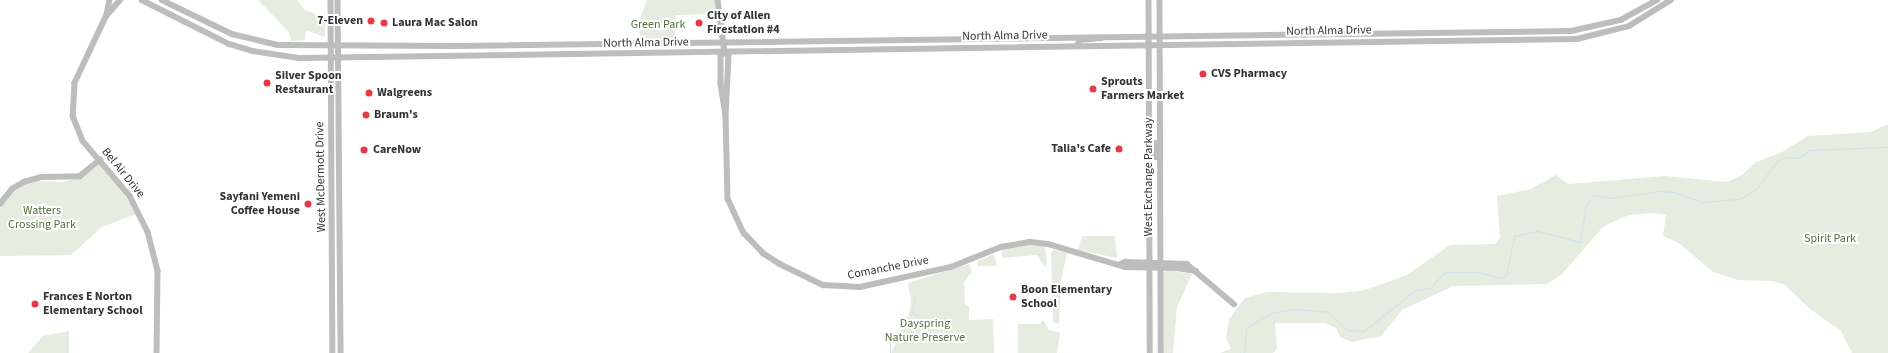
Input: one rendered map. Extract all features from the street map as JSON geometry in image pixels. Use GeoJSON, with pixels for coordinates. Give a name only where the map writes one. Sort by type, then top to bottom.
{"type":"FeatureCollection","features":[{"type":"Feature","properties":{"kind":"main road","name":"Bel Air Drive"},"geometry":{"type":"LineString","coordinates":[[107,16],[110,0]]}},
{"type":"Feature","properties":{"kind":"main road","name":"Bel Air Drive"},"geometry":{"type":"LineString","coordinates":[[120,0],[107,16],[78,71],[72,101],[78,130],[134,203],[153,248],[159,291],[157,353]]}},
{"type":"Feature","properties":{"kind":"main road","name":"North Alma Drive"},"geometry":{"type":"LineString","coordinates":[[142,0],[229,44],[254,52],[288,57],[331,58],[725,53],[1582,38],[1628,26],[1671,0]]}},
{"type":"Feature","properties":{"kind":"main road","name":"North Alma Drive"},"geometry":{"type":"LineString","coordinates":[[162,0],[232,34],[255,41],[278,45],[331,46],[503,46],[1107,35],[1579,30],[1620,20],[1658,0]]}},
{"type":"Feature","properties":{"kind":"main road","name":"West McDermott Drive"},"geometry":{"type":"LineString","coordinates":[[331,0],[334,353]]}},
{"type":"Feature","properties":{"kind":"main road","name":"West McDermott Drive"},"geometry":{"type":"LineString","coordinates":[[338,0],[341,353]]}},
{"type":"Feature","properties":{"kind":"main road","name":"Comanche Drive"},"geometry":{"type":"LineString","coordinates":[[718,0],[725,42],[725,53],[721,55],[722,84],[726,116]]}},
{"type":"Feature","properties":{"kind":"main road","name":"West Exchange Parkway"},"geometry":{"type":"LineString","coordinates":[[1149,0],[1150,353]]}},
{"type":"Feature","properties":{"kind":"main road","name":"West Exchange Parkway"},"geometry":{"type":"LineString","coordinates":[[1160,0],[1161,353]]}},
{"type":"Feature","properties":{"kind":"main road"},"geometry":{"type":"LineString","coordinates":[[1243,34],[1244,43]]}},
{"type":"Feature","properties":{"kind":"main road"},"geometry":{"type":"LineString","coordinates":[[1077,46],[1080,40],[1099,39],[1107,35]]}},
{"type":"Feature","properties":{"kind":"main road"},"geometry":{"type":"LineString","coordinates":[[503,46],[503,56]]}},
{"type":"Feature","properties":{"kind":"main road","name":"Comanche Drive"},"geometry":{"type":"LineString","coordinates":[[725,53],[729,55],[729,84],[726,116],[727,190],[738,224],[763,253],[816,283],[840,288],[860,287],[951,267],[1021,242],[1048,244],[1118,265],[1187,264],[1234,304]]}},
{"type":"Feature","properties":{"kind":"main road"},"geometry":{"type":"LineString","coordinates":[[722,84],[729,84]]}},
{"type":"Feature","properties":{"kind":"main road"},"geometry":{"type":"LineString","coordinates":[[332,141],[340,142]]}},
{"type":"Feature","properties":{"kind":"main road"},"geometry":{"type":"LineString","coordinates":[[1149,141],[1156,145],[1160,202]]}},
{"type":"Feature","properties":{"kind":"main road"},"geometry":{"type":"LineString","coordinates":[[0,204],[12,189],[24,182],[41,177],[80,176],[100,160]]}},
{"type":"Feature","properties":{"kind":"main road"},"geometry":{"type":"LineString","coordinates":[[333,213],[340,213]]}},
{"type":"Feature","properties":{"kind":"main road"},"geometry":{"type":"LineString","coordinates":[[333,318],[341,318]]}},
{"type":"Feature","properties":{"kind":"main road"},"geometry":{"type":"LineString","coordinates":[[1150,329],[1153,353]]}},
{"type":"Feature","properties":{"kind":"green space"},"geometry":{"type":"Polygon","coordinates":[[[258,0],[297,0],[305,10],[325,17],[325,37],[306,30],[305,40],[291,41],[289,32],[258,0]]]}},
{"type":"Feature","properties":{"kind":"green space","name":"Green Park"},"geometry":{"type":"Polygon","coordinates":[[[647,0],[715,0],[716,14],[675,15],[675,41],[640,42],[639,21],[647,0]]]}},
{"type":"Feature","properties":{"kind":"green space","name":"Spirit Park"},"geometry":{"type":"Polygon","coordinates":[[[1888,124],[1888,353],[1852,353],[1841,331],[1810,309],[1784,284],[1772,281],[1738,280],[1713,272],[1679,243],[1663,236],[1666,215],[1652,213],[1629,215],[1604,226],[1561,275],[1547,284],[1453,286],[1402,310],[1381,336],[1352,342],[1340,337],[1336,328],[1325,323],[1275,323],[1277,348],[1273,353],[1220,353],[1231,349],[1226,338],[1229,319],[1245,298],[1267,292],[1341,293],[1365,290],[1407,275],[1450,245],[1495,244],[1500,238],[1497,196],[1531,189],[1556,175],[1568,184],[1665,176],[1727,182],[1742,175],[1756,162],[1782,152],[1808,136],[1871,132],[1888,124]]]}},
{"type":"Feature","properties":{"kind":"green space","name":"Watters Crossing Park"},"geometry":{"type":"Polygon","coordinates":[[[99,165],[124,194],[136,214],[102,227],[71,255],[0,256],[0,208],[10,196],[21,186],[35,181],[62,182],[83,177],[99,165]]]}},
{"type":"Feature","properties":{"kind":"green space"},"geometry":{"type":"Polygon","coordinates":[[[1082,236],[1115,236],[1117,258],[1078,250],[1082,236]]]}},
{"type":"Feature","properties":{"kind":"green space"},"geometry":{"type":"Polygon","coordinates":[[[1027,245],[1045,246],[1047,265],[1044,266],[1037,255],[1003,258],[1001,253],[1004,249],[1027,245]]]}},
{"type":"Feature","properties":{"kind":"green space"},"geometry":{"type":"Polygon","coordinates":[[[1054,250],[1067,253],[1061,282],[1059,324],[1053,322],[1051,253],[1054,250]]]}},
{"type":"Feature","properties":{"kind":"green space"},"geometry":{"type":"Polygon","coordinates":[[[994,254],[997,266],[977,266],[978,261],[994,254]]]}},
{"type":"Feature","properties":{"kind":"green space","name":"Dayspring Nature Preserve"},"geometry":{"type":"Polygon","coordinates":[[[969,264],[972,272],[964,282],[965,305],[969,306],[969,320],[993,319],[994,353],[891,353],[909,314],[911,301],[908,283],[969,264]]]}},
{"type":"Feature","properties":{"kind":"green space"},"geometry":{"type":"Polygon","coordinates":[[[1166,270],[1192,274],[1177,307],[1173,353],[1164,353],[1163,274],[1166,270]]]}},
{"type":"Feature","properties":{"kind":"green space"},"geometry":{"type":"Polygon","coordinates":[[[1043,320],[1049,330],[1060,333],[1057,353],[1018,353],[1018,324],[1040,324],[1043,320]]]}},
{"type":"Feature","properties":{"kind":"green space"},"geometry":{"type":"Polygon","coordinates":[[[69,331],[69,353],[28,353],[43,336],[69,331]]]}},
{"type":"Feature","properties":{"kind":"waterway"},"geometry":{"type":"LineString","coordinates":[[1244,353],[1246,328],[1271,313],[1296,309],[1328,312],[1347,330],[1364,331],[1415,290],[1430,288],[1445,272],[1479,272],[1500,278],[1506,275],[1514,236],[1538,231],[1580,242],[1586,205],[1594,195],[1611,198],[1659,191],[1674,192],[1702,202],[1740,199],[1756,189],[1777,161],[1788,157],[1799,158],[1810,150],[1888,147]]}},
{"type":"Feature","properties":{"kind":"waterway"},"geometry":{"type":"LineString","coordinates":[[890,353],[890,339],[894,333],[910,333],[917,323],[918,316],[912,313],[915,298]]}},
{"type":"Feature","properties":{"kind":"place","name":"7-Eleven"},"geometry":{"type":"Point","coordinates":[371,21]}},
{"type":"Feature","properties":{"kind":"place","name":"Laura Mac Salon"},"geometry":{"type":"Point","coordinates":[384,23]}},
{"type":"Feature","properties":{"kind":"place","name":"City of Allen Firestation #4"},"geometry":{"type":"Point","coordinates":[699,23]}},
{"type":"Feature","properties":{"kind":"place","name":"CVS Pharmacy"},"geometry":{"type":"Point","coordinates":[1203,74]}},
{"type":"Feature","properties":{"kind":"place","name":"Silver Spoon Restaurant"},"geometry":{"type":"Point","coordinates":[267,83]}},
{"type":"Feature","properties":{"kind":"place","name":"Sprouts Farmers Market"},"geometry":{"type":"Point","coordinates":[1093,89]}},
{"type":"Feature","properties":{"kind":"place","name":"Walgreens"},"geometry":{"type":"Point","coordinates":[369,93]}},
{"type":"Feature","properties":{"kind":"place","name":"Braum's"},"geometry":{"type":"Point","coordinates":[366,115]}},
{"type":"Feature","properties":{"kind":"place","name":"Talia's Cafe"},"geometry":{"type":"Point","coordinates":[1119,149]}},
{"type":"Feature","properties":{"kind":"place","name":"CareNow"},"geometry":{"type":"Point","coordinates":[364,150]}},
{"type":"Feature","properties":{"kind":"place","name":"Sayfani Yemeni Coffee House"},"geometry":{"type":"Point","coordinates":[308,204]}},
{"type":"Feature","properties":{"kind":"place","name":"Boon Elementary School"},"geometry":{"type":"Point","coordinates":[1013,297]}},
{"type":"Feature","properties":{"kind":"place","name":"Frances E Norton Elementary School"},"geometry":{"type":"Point","coordinates":[35,304]}}]}
